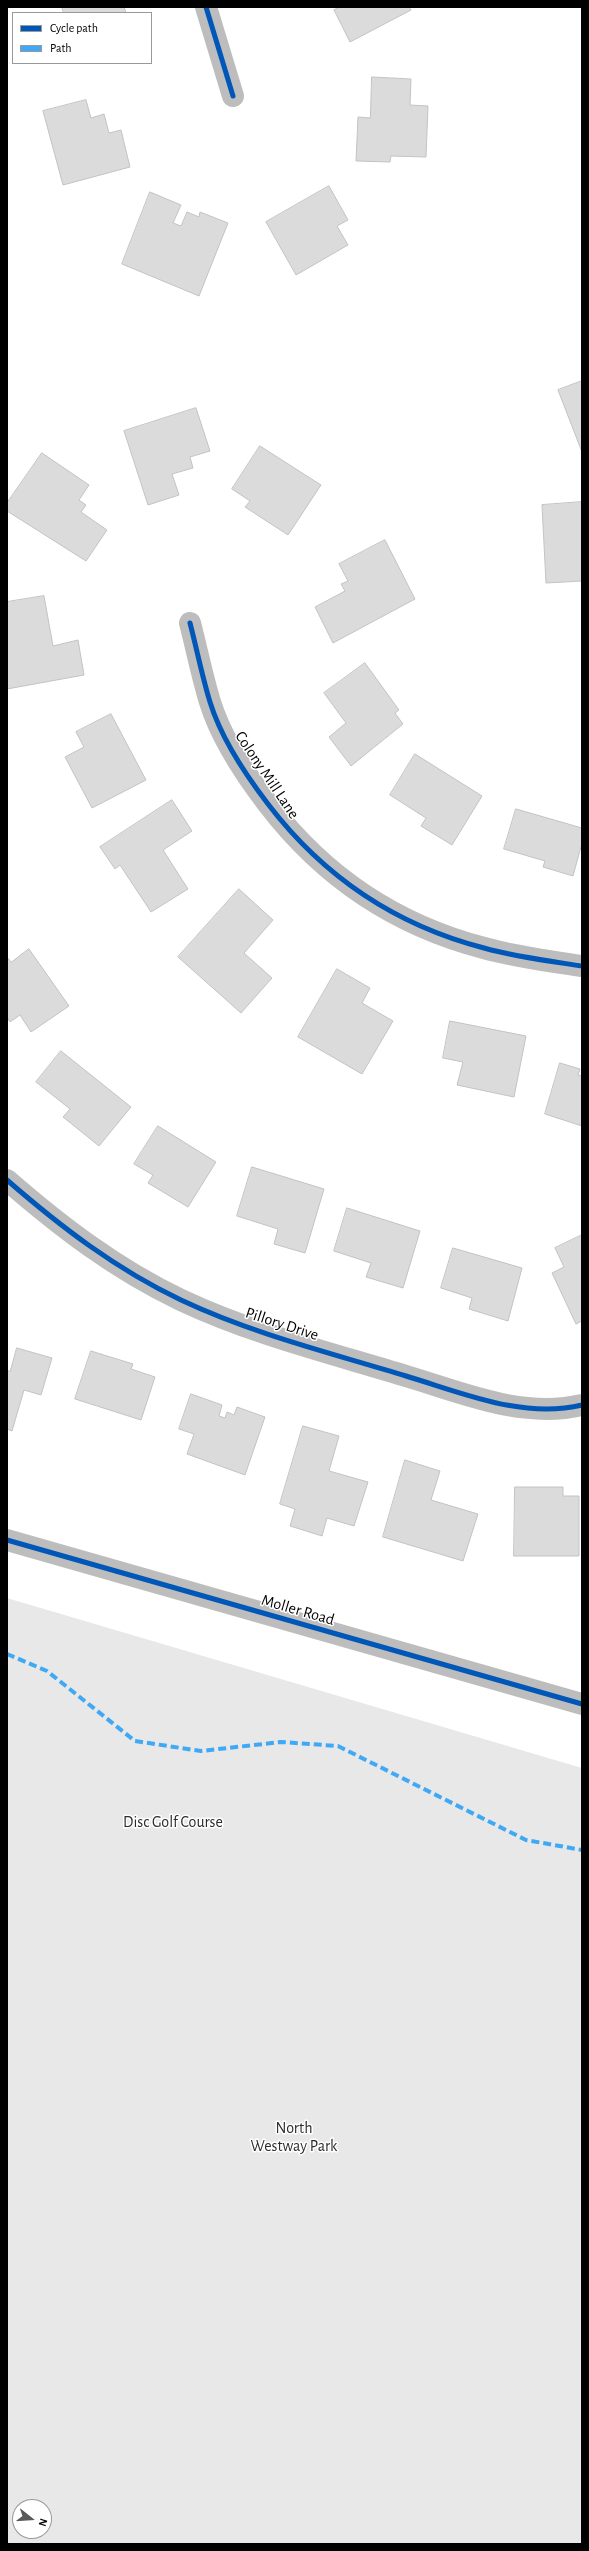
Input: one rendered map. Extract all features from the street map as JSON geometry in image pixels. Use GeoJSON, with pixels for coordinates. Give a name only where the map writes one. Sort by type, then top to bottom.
{"type":"FeatureCollection","features":[{"type":"Feature","properties":{"kind":"street"},"geometry":{"type":"LineString","coordinates":[[206,7],[232,96]]}},
{"type":"Feature","properties":{"kind":"street","name":"Colony Mill Lane"},"geometry":{"type":"LineString","coordinates":[[190,623],[203,680],[223,732],[258,791],[287,830],[311,853],[365,896],[422,927],[486,949],[582,966]]}},
{"type":"Feature","properties":{"kind":"street","name":"Pillory Drive"},"geometry":{"type":"LineString","coordinates":[[7,1180],[41,1210],[96,1251],[152,1285],[228,1320],[501,1404],[551,1410],[582,1405]]}},
{"type":"Feature","properties":{"kind":"street","name":"Moller Road"},"geometry":{"type":"LineString","coordinates":[[7,1540],[582,1704]]}},
{"type":"Feature","properties":{"kind":"green space","name":"North Westway Park"},"geometry":{"type":"Polygon","coordinates":[[[7,1598],[582,1768],[582,2544],[7,2544],[7,1598]]]}},
{"type":"Feature","properties":{"kind":"building"},"geometry":{"type":"Polygon","coordinates":[[[62,7],[124,7],[126,12],[64,12],[62,7]]]}},
{"type":"Feature","properties":{"kind":"building"},"geometry":{"type":"Polygon","coordinates":[[[341,7],[409,7],[411,10],[350,42],[334,10],[341,7]]]}},
{"type":"Feature","properties":{"kind":"building"},"geometry":{"type":"Polygon","coordinates":[[[372,77],[411,79],[410,105],[428,106],[426,157],[391,156],[390,162],[356,161],[358,117],[370,118],[372,77]]]}},
{"type":"Feature","properties":{"kind":"building"},"geometry":{"type":"Polygon","coordinates":[[[86,100],[91,118],[104,114],[109,133],[121,130],[130,167],[63,185],[43,111],[86,100]]]}},
{"type":"Feature","properties":{"kind":"building"},"geometry":{"type":"Polygon","coordinates":[[[329,186],[348,220],[337,226],[348,245],[296,275],[266,222],[329,186]]]}},
{"type":"Feature","properties":{"kind":"building"},"geometry":{"type":"Polygon","coordinates":[[[150,192],[181,205],[173,223],[181,226],[187,212],[199,217],[200,212],[228,223],[199,296],[122,264],[150,192]]]}},
{"type":"Feature","properties":{"kind":"building"},"geometry":{"type":"Polygon","coordinates":[[[582,381],[582,452],[558,390],[582,381]]]}},
{"type":"Feature","properties":{"kind":"building"},"geometry":{"type":"Polygon","coordinates":[[[196,408],[210,451],[190,457],[193,468],[172,474],[179,495],[148,505],[124,431],[196,408]]]}},
{"type":"Feature","properties":{"kind":"building"},"geometry":{"type":"Polygon","coordinates":[[[260,446],[321,485],[288,535],[245,507],[250,501],[232,489],[260,446]]]}},
{"type":"Feature","properties":{"kind":"building"},"geometry":{"type":"Polygon","coordinates":[[[42,453],[89,485],[79,500],[86,505],[81,512],[107,530],[86,561],[7,511],[7,503],[42,453]]]}},
{"type":"Feature","properties":{"kind":"building"},"geometry":{"type":"Polygon","coordinates":[[[582,502],[582,581],[546,583],[542,505],[582,502]]]}},
{"type":"Feature","properties":{"kind":"building"},"geometry":{"type":"Polygon","coordinates":[[[385,540],[415,599],[333,643],[315,607],[345,591],[341,584],[348,581],[339,564],[385,540]]]}},
{"type":"Feature","properties":{"kind":"building"},"geometry":{"type":"Polygon","coordinates":[[[44,596],[53,646],[78,640],[84,675],[7,689],[7,602],[44,596]]]}},
{"type":"Feature","properties":{"kind":"building"},"geometry":{"type":"Polygon","coordinates":[[[365,663],[399,710],[395,713],[403,724],[351,766],[329,737],[346,723],[324,693],[365,663]]]}},
{"type":"Feature","properties":{"kind":"building"},"geometry":{"type":"Polygon","coordinates":[[[111,714],[146,780],[92,808],[65,757],[84,747],[76,732],[111,714]]]}},
{"type":"Feature","properties":{"kind":"building"},"geometry":{"type":"Polygon","coordinates":[[[415,754],[482,796],[452,845],[421,826],[426,818],[390,795],[415,754]]]}},
{"type":"Feature","properties":{"kind":"building"},"geometry":{"type":"Polygon","coordinates":[[[172,800],[192,831],[163,850],[188,889],[151,912],[120,865],[115,869],[100,847],[172,800]]]}},
{"type":"Feature","properties":{"kind":"building"},"geometry":{"type":"Polygon","coordinates":[[[516,809],[582,828],[582,843],[573,876],[543,867],[545,861],[504,849],[516,809]]]}},
{"type":"Feature","properties":{"kind":"building"},"geometry":{"type":"Polygon","coordinates":[[[239,889],[273,920],[244,953],[272,978],[241,1013],[178,957],[239,889]]]}},
{"type":"Feature","properties":{"kind":"building"},"geometry":{"type":"Polygon","coordinates":[[[29,949],[69,1006],[31,1032],[20,1015],[10,1022],[7,1017],[7,957],[11,962],[29,949]]]}},
{"type":"Feature","properties":{"kind":"building"},"geometry":{"type":"Polygon","coordinates":[[[337,969],[370,988],[362,1003],[393,1021],[362,1074],[298,1037],[337,969]]]}},
{"type":"Feature","properties":{"kind":"building"},"geometry":{"type":"Polygon","coordinates":[[[450,1021],[526,1036],[514,1097],[457,1085],[463,1062],[443,1058],[450,1021]]]}},
{"type":"Feature","properties":{"kind":"building"},"geometry":{"type":"Polygon","coordinates":[[[61,1051],[131,1107],[99,1146],[63,1117],[70,1109],[36,1082],[61,1051]]]}},
{"type":"Feature","properties":{"kind":"building"},"geometry":{"type":"Polygon","coordinates":[[[560,1063],[580,1069],[578,1075],[582,1076],[582,1126],[545,1114],[560,1063]]]}},
{"type":"Feature","properties":{"kind":"building"},"geometry":{"type":"Polygon","coordinates":[[[158,1126],[216,1162],[188,1207],[148,1183],[153,1175],[134,1164],[158,1126]]]}},
{"type":"Feature","properties":{"kind":"building"},"geometry":{"type":"Polygon","coordinates":[[[252,1167],[324,1189],[305,1253],[274,1244],[278,1229],[237,1216],[252,1167]]]}},
{"type":"Feature","properties":{"kind":"building"},"geometry":{"type":"Polygon","coordinates":[[[347,1208],[420,1231],[403,1288],[366,1277],[371,1263],[334,1251],[347,1208]]]}},
{"type":"Feature","properties":{"kind":"building"},"geometry":{"type":"Polygon","coordinates":[[[582,1235],[582,1321],[576,1324],[552,1273],[564,1267],[555,1248],[582,1235]]]}},
{"type":"Feature","properties":{"kind":"building"},"geometry":{"type":"Polygon","coordinates":[[[453,1248],[522,1268],[508,1321],[469,1309],[472,1298],[441,1288],[453,1248]]]}},
{"type":"Feature","properties":{"kind":"building"},"geometry":{"type":"Polygon","coordinates":[[[17,1348],[52,1358],[41,1395],[24,1390],[12,1431],[7,1429],[7,1371],[10,1371],[17,1348]]]}},
{"type":"Feature","properties":{"kind":"building"},"geometry":{"type":"Polygon","coordinates":[[[91,1351],[133,1364],[131,1369],[155,1377],[141,1420],[75,1399],[91,1351]]]}},
{"type":"Feature","properties":{"kind":"building"},"geometry":{"type":"Polygon","coordinates":[[[191,1394],[222,1405],[219,1416],[225,1418],[227,1412],[234,1415],[237,1407],[265,1417],[245,1475],[187,1454],[194,1434],[179,1429],[191,1394]]]}},
{"type":"Feature","properties":{"kind":"building"},"geometry":{"type":"Polygon","coordinates":[[[303,1426],[339,1436],[329,1471],[368,1482],[354,1526],[327,1518],[322,1536],[290,1526],[295,1509],[280,1504],[303,1426]]]}},
{"type":"Feature","properties":{"kind":"building"},"geometry":{"type":"Polygon","coordinates":[[[405,1460],[440,1471],[431,1500],[478,1514],[463,1561],[383,1537],[405,1460]]]}},
{"type":"Feature","properties":{"kind":"building"},"geometry":{"type":"Polygon","coordinates":[[[515,1487],[563,1487],[563,1496],[579,1496],[579,1556],[514,1556],[515,1487]]]}},
{"type":"Feature","properties":{"kind":"marked path"},"geometry":{"type":"LineString","coordinates":[[7,1654],[47,1671],[135,1741],[201,1751],[281,1742],[338,1746],[526,1840],[582,1850]]}},
{"type":"Feature","properties":{"kind":"cycle path"},"geometry":{"type":"LineString","coordinates":[[206,7],[233,96]]}},
{"type":"Feature","properties":{"kind":"cycle path"},"geometry":{"type":"LineString","coordinates":[[190,623],[210,702],[220,729],[242,768],[268,804],[289,830],[312,854],[363,894],[420,926],[451,938],[508,954],[582,966]]}},
{"type":"Feature","properties":{"kind":"cycle path"},"geometry":{"type":"LineString","coordinates":[[7,1180],[90,1246],[134,1275],[181,1300],[236,1323],[292,1342],[493,1402],[537,1409],[582,1405]]}},
{"type":"Feature","properties":{"kind":"cycle path"},"geometry":{"type":"LineString","coordinates":[[7,1540],[582,1704]]}},
{"type":"Feature","properties":{"kind":"park label","name":"Disc Golf Course"},"geometry":{"type":"Point","coordinates":[173,1822]}}]}
